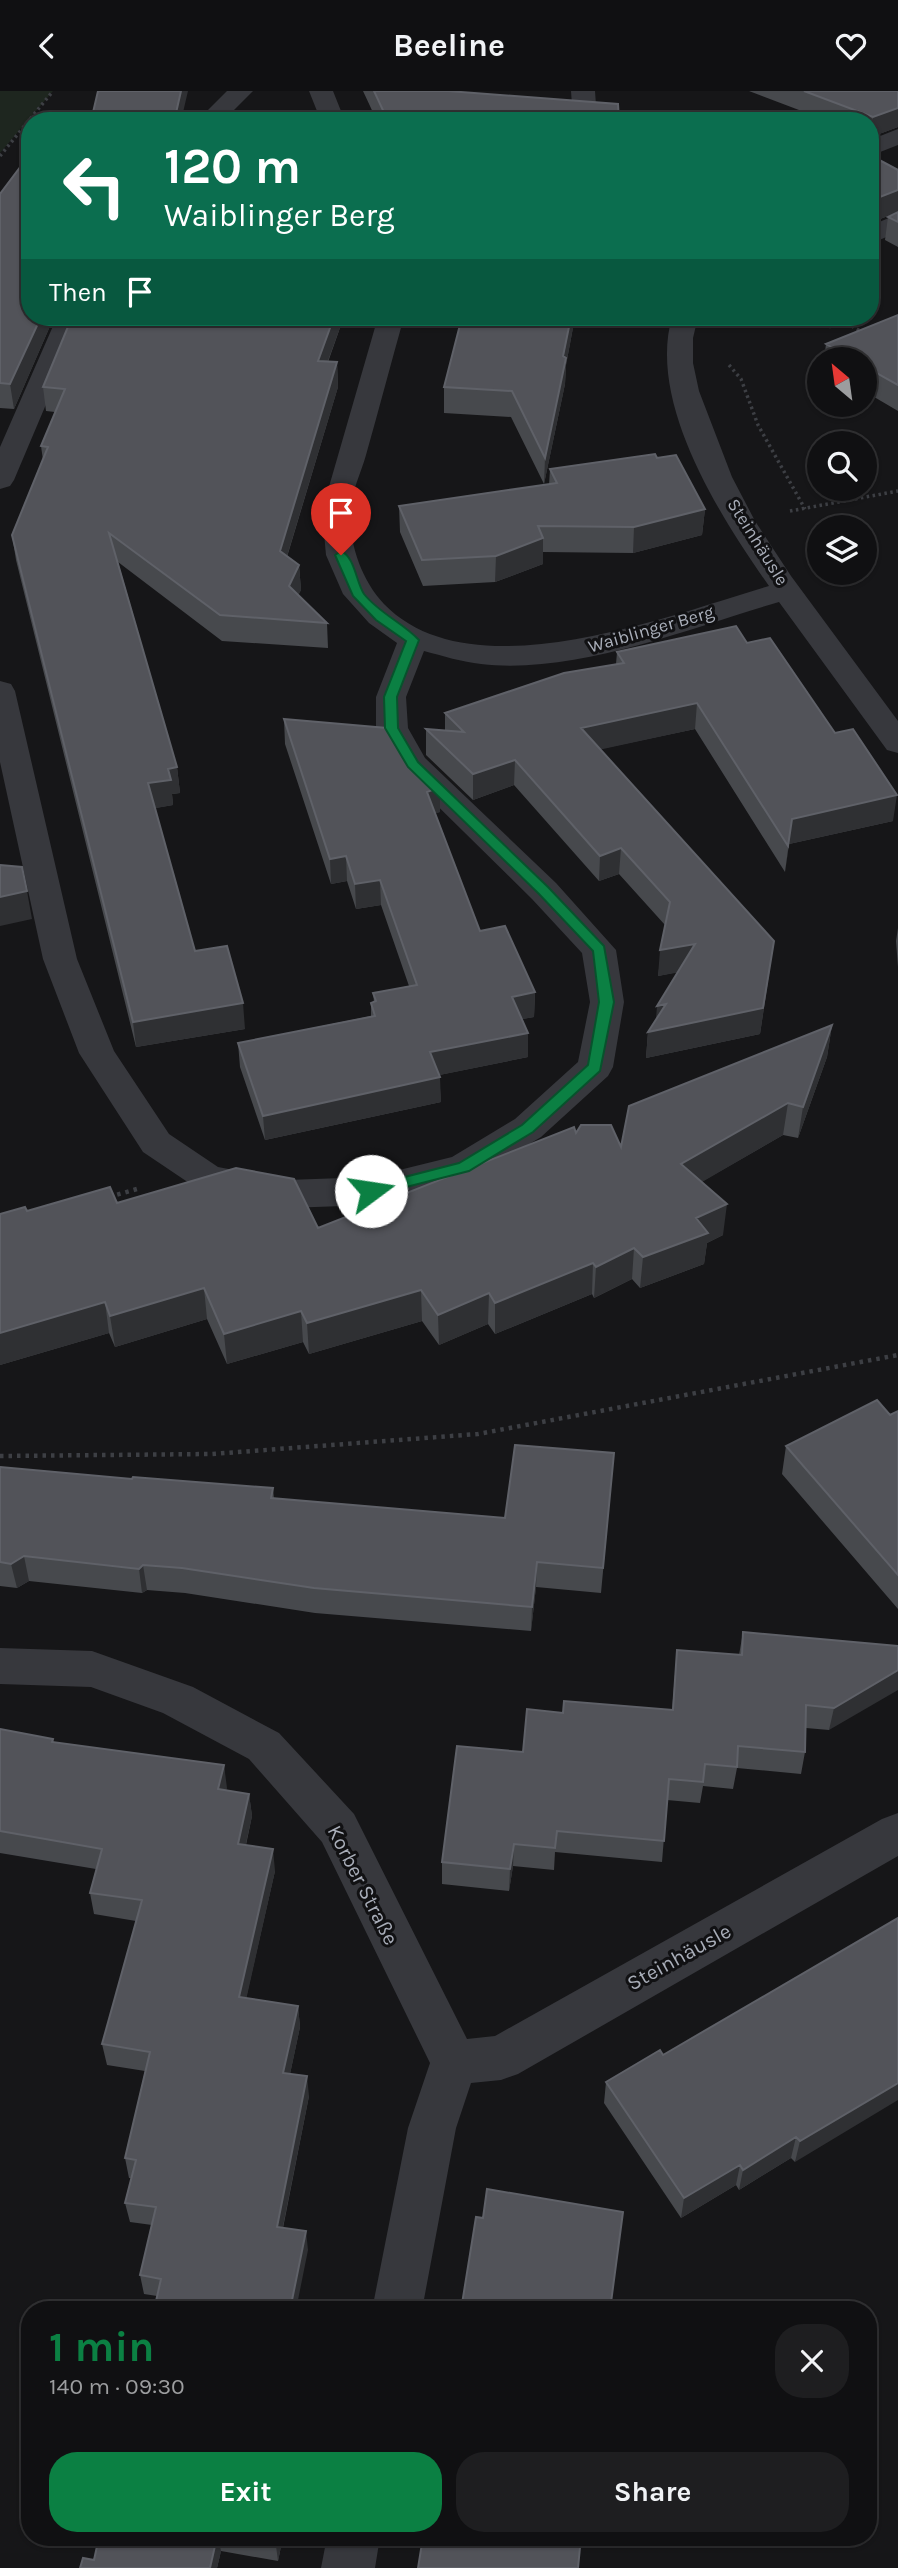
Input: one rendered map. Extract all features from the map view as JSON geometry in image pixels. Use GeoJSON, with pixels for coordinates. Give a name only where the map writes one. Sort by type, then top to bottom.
{"type":"FeatureCollection","features":[{"type":"Feature","properties":{"kind":"street"},"geometry":{"type":"LineString","coordinates":[[219,112],[241,91]]}},
{"type":"Feature","properties":{"kind":"street"},"geometry":{"type":"LineString","coordinates":[[321,91],[329,112]]}},
{"type":"Feature","properties":{"kind":"street"},"geometry":{"type":"LineString","coordinates":[[583,91],[587,112]]}},
{"type":"Feature","properties":{"kind":"street"},"geometry":{"type":"LineString","coordinates":[[879,145],[898,136]]}},
{"type":"Feature","properties":{"kind":"street"},"geometry":{"type":"LineString","coordinates":[[879,232],[898,222]]}},
{"type":"Feature","properties":{"kind":"street"},"geometry":{"type":"LineString","coordinates":[[0,480],[66,326]]}},
{"type":"Feature","properties":{"kind":"street","name":"Waiblinger Berg"},"geometry":{"type":"LineString","coordinates":[[388,326],[336,511],[341,555],[358,594],[380,617],[413,640],[482,655],[539,654],[580,649],[788,590]]}},
{"type":"Feature","properties":{"kind":"street","name":"Steinhäusle"},"geometry":{"type":"LineString","coordinates":[[682,326],[681,383],[702,441],[741,520],[898,743]]}},
{"type":"Feature","properties":{"kind":"street"},"geometry":{"type":"LineString","coordinates":[[0,691],[60,959],[97,1053],[156,1143],[208,1178],[288,1194],[371,1191],[463,1167],[528,1128],[595,1067],[607,1002],[599,950],[544,891],[413,764],[392,728],[391,697],[413,640]]}},
{"type":"Feature","properties":{"kind":"street","name":"Korber Straße"},"geometry":{"type":"LineString","coordinates":[[0,1666],[92,1669],[178,1700],[264,1746],[338,1828],[454,2062]]}},
{"type":"Feature","properties":{"kind":"street","name":"Steinhäusle"},"geometry":{"type":"LineString","coordinates":[[454,2062],[501,2058],[898,1833]]}},
{"type":"Feature","properties":{"kind":"street"},"geometry":{"type":"LineString","coordinates":[[399,2301],[432,2128],[454,2062]]}},
{"type":"Feature","properties":{"kind":"street"},"geometry":{"type":"LineString","coordinates":[[348,2568],[352,2546]]}},
{"type":"Feature","properties":{"kind":"path"},"geometry":{"type":"LineString","coordinates":[[36,112],[53,91]]}},
{"type":"Feature","properties":{"kind":"path"},"geometry":{"type":"LineString","coordinates":[[0,156],[21,130]]}},
{"type":"Feature","properties":{"kind":"path"},"geometry":{"type":"LineString","coordinates":[[687,326],[712,345],[741,379],[758,425],[805,509],[898,491]]}},
{"type":"Feature","properties":{"kind":"path"},"geometry":{"type":"LineString","coordinates":[[852,326],[865,333]]}},
{"type":"Feature","properties":{"kind":"path"},"geometry":{"type":"LineString","coordinates":[[106,1197],[199,1172]]}},
{"type":"Feature","properties":{"kind":"path"},"geometry":{"type":"LineString","coordinates":[[0,1456],[212,1454],[478,1434],[898,1355]]}},
{"type":"Feature","properties":{"kind":"shaded area"},"geometry":{"type":"Polygon","coordinates":[[[0,91],[53,91],[35,112],[21,112],[21,128],[0,153],[0,91]]]}},
{"type":"Feature","properties":{"kind":"building"},"geometry":{"type":"Polygon","coordinates":[[[98,91],[181,91],[176,112],[93,112],[98,91]]]}},
{"type":"Feature","properties":{"kind":"building"},"geometry":{"type":"Polygon","coordinates":[[[374,91],[448,91],[618,104],[618,112],[384,112],[374,91]]]}},
{"type":"Feature","properties":{"kind":"building"},"geometry":{"type":"Polygon","coordinates":[[[804,91],[898,91],[898,108],[879,115],[879,112],[860,112],[804,91]]]}},
{"type":"Feature","properties":{"kind":"building"},"geometry":{"type":"Polygon","coordinates":[[[879,160],[898,170],[898,190],[879,197],[879,160]]]}},
{"type":"Feature","properties":{"kind":"building"},"geometry":{"type":"Polygon","coordinates":[[[21,166],[21,326],[37,326],[10,384],[0,383],[0,194],[21,166]]]}},
{"type":"Feature","properties":{"kind":"building"},"geometry":{"type":"Polygon","coordinates":[[[898,212],[898,222],[888,217],[898,212]]]}},
{"type":"Feature","properties":{"kind":"building"},"geometry":{"type":"Polygon","coordinates":[[[898,315],[898,385],[877,373],[877,347],[831,347],[826,344],[871,326],[879,326],[879,323],[898,315]]]}},
{"type":"Feature","properties":{"kind":"building"},"geometry":{"type":"Polygon","coordinates":[[[68,326],[331,326],[318,361],[337,362],[280,551],[299,565],[289,586],[327,623],[220,615],[109,533],[177,767],[168,769],[171,780],[148,783],[195,951],[227,946],[243,1003],[133,1022],[12,535],[48,447],[41,446],[65,389],[43,387],[68,326]]]}},
{"type":"Feature","properties":{"kind":"building"},"geometry":{"type":"Polygon","coordinates":[[[460,326],[569,326],[563,356],[566,358],[545,458],[512,391],[444,387],[460,326]]]}},
{"type":"Feature","properties":{"kind":"building"},"geometry":{"type":"Polygon","coordinates":[[[655,454],[657,458],[676,455],[705,509],[634,527],[538,526],[543,538],[496,556],[422,560],[399,506],[557,483],[550,469],[655,454]]]}},
{"type":"Feature","properties":{"kind":"building"},"geometry":{"type":"Polygon","coordinates":[[[736,626],[747,643],[770,638],[835,733],[853,729],[897,795],[792,819],[788,846],[697,703],[581,728],[774,941],[763,1008],[648,1032],[666,1004],[657,1006],[695,944],[660,950],[670,902],[621,848],[600,856],[515,760],[473,774],[426,729],[464,732],[445,713],[564,673],[624,663],[617,652],[736,626]]]}},
{"type":"Feature","properties":{"kind":"building"},"geometry":{"type":"Polygon","coordinates":[[[284,719],[387,728],[400,748],[440,787],[427,792],[480,931],[505,926],[535,992],[512,997],[528,1033],[430,1052],[440,1077],[263,1116],[238,1043],[375,1016],[371,1003],[376,1001],[373,993],[417,985],[380,880],[355,884],[346,856],[330,859],[284,719]]]}},
{"type":"Feature","properties":{"kind":"building"},"geometry":{"type":"Polygon","coordinates":[[[0,865],[22,867],[27,891],[0,897],[0,865]]]}},
{"type":"Feature","properties":{"kind":"building"},"geometry":{"type":"Polygon","coordinates":[[[832,1025],[803,1107],[788,1103],[681,1164],[727,1204],[696,1218],[708,1233],[643,1257],[634,1248],[596,1267],[593,1263],[495,1303],[489,1293],[438,1315],[421,1290],[307,1323],[301,1311],[224,1334],[204,1288],[110,1316],[105,1302],[0,1333],[0,1214],[25,1207],[27,1211],[110,1187],[117,1203],[236,1168],[294,1179],[318,1228],[574,1127],[576,1133],[581,1125],[611,1125],[621,1147],[629,1106],[832,1025]]]}},
{"type":"Feature","properties":{"kind":"building"},"geometry":{"type":"Polygon","coordinates":[[[877,1400],[890,1415],[898,1411],[898,1575],[786,1446],[877,1400]]]}},
{"type":"Feature","properties":{"kind":"building"},"geometry":{"type":"Polygon","coordinates":[[[515,1445],[614,1453],[603,1568],[537,1562],[532,1607],[314,1588],[182,1568],[143,1565],[139,1569],[24,1556],[11,1564],[0,1562],[0,1467],[273,1488],[271,1498],[505,1518],[515,1445]]]}},
{"type":"Feature","properties":{"kind":"building"},"geometry":{"type":"Polygon","coordinates":[[[743,1632],[898,1646],[898,1670],[834,1708],[806,1705],[805,1752],[738,1746],[737,1767],[705,1764],[703,1782],[669,1779],[664,1841],[557,1831],[555,1848],[514,1844],[510,1869],[442,1862],[457,1746],[523,1752],[527,1709],[563,1713],[564,1701],[673,1710],[677,1650],[742,1655],[743,1632]]]}},
{"type":"Feature","properties":{"kind":"building"},"geometry":{"type":"Polygon","coordinates":[[[0,1729],[53,1739],[52,1742],[224,1765],[218,1789],[249,1794],[238,1844],[273,1849],[239,1997],[298,2006],[283,2073],[307,2076],[277,2227],[306,2231],[292,2301],[156,2301],[161,2279],[140,2275],[156,2207],[125,2203],[136,2160],[125,2158],[150,2052],[102,2044],[142,1900],[90,1893],[102,1849],[0,1831],[0,1729]]]}},
{"type":"Feature","properties":{"kind":"building"},"geometry":{"type":"Polygon","coordinates":[[[898,1918],[898,2083],[800,2141],[796,2137],[743,2170],[740,2165],[684,2198],[606,2082],[660,2050],[663,2055],[898,1918]]]}},
{"type":"Feature","properties":{"kind":"building"},"geometry":{"type":"Polygon","coordinates":[[[487,2189],[623,2212],[611,2301],[462,2301],[476,2217],[483,2218],[487,2189]]]}},
{"type":"Feature","properties":{"kind":"building"},"geometry":{"type":"Polygon","coordinates":[[[97,2546],[215,2546],[210,2568],[80,2568],[83,2558],[94,2560],[97,2546]]]}},
{"type":"Feature","properties":{"kind":"building"},"geometry":{"type":"Polygon","coordinates":[[[422,2546],[580,2546],[578,2568],[418,2568],[422,2546]]]}},
{"type":"Feature","properties":{"kind":"route"},"geometry":{"type":"LineString","coordinates":[[341,555],[358,594],[380,617],[413,640],[391,697],[392,728],[413,764],[544,891],[599,950],[607,1002],[595,1067],[528,1128],[463,1167],[371,1191]]}}]}
